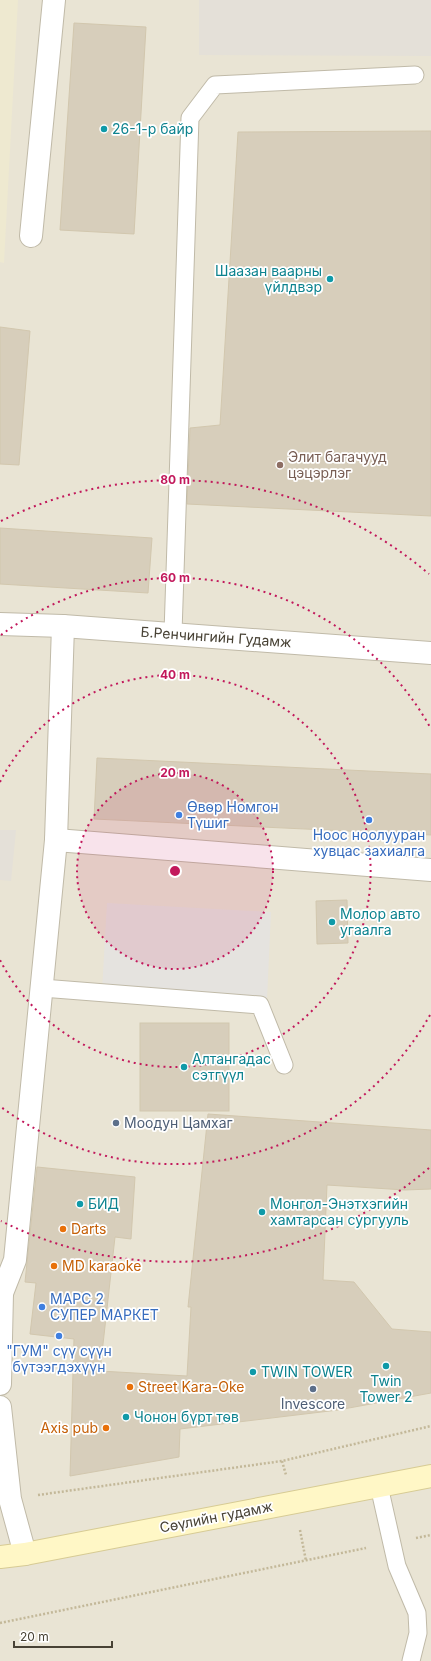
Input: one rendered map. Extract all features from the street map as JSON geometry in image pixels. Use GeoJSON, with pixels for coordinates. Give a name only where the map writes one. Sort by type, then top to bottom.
{"type":"FeatureCollection","features":[{"type":"Feature","properties":{"kind":"main road","name":"Сөүлийн гудамж"},"geometry":{"type":"LineString","coordinates":[[0,1557],[25,1554],[431,1476]]}},
{"type":"Feature","properties":{"kind":"street"},"geometry":{"type":"LineString","coordinates":[[31,236],[54,0]]}},
{"type":"Feature","properties":{"kind":"street","name":"Б.Ренчингийн Гудамж"},"geometry":{"type":"LineString","coordinates":[[0,624],[63,626],[173,633],[431,653]]}},
{"type":"Feature","properties":{"kind":"street"},"geometry":{"type":"LineString","coordinates":[[0,1384],[1,1292],[15,1260],[56,840],[63,626]]}},
{"type":"Feature","properties":{"kind":"street"},"geometry":{"type":"LineString","coordinates":[[56,840],[431,870]]}},
{"type":"Feature","properties":{"kind":"street"},"geometry":{"type":"LineString","coordinates":[[0,1407],[10,1499],[25,1554]]}},
{"type":"Feature","properties":{"kind":"lane"},"geometry":{"type":"LineString","coordinates":[[173,633],[190,118],[216,85],[415,75]]}},
{"type":"Feature","properties":{"kind":"lane"},"geometry":{"type":"LineString","coordinates":[[42,988],[260,1005],[284,1065]]}},
{"type":"Feature","properties":{"kind":"lane"},"geometry":{"type":"LineString","coordinates":[[379,1486],[397,1566],[417,1613],[418,1633],[411,1661]]}},
{"type":"Feature","properties":{"kind":"path"},"geometry":{"type":"LineString","coordinates":[[10,1499],[282,1461],[431,1426]]}},
{"type":"Feature","properties":{"kind":"path"},"geometry":{"type":"LineString","coordinates":[[0,1623],[431,1535]]}},
{"type":"Feature","properties":{"kind":"shaded area"},"geometry":{"type":"Polygon","coordinates":[[[0,0],[431,0],[431,1661],[0,1661],[0,0]]]}},
{"type":"Feature","properties":{"kind":"shaded area"},"geometry":{"type":"Polygon","coordinates":[[[0,0],[18,0],[4,263],[0,262],[0,0]]]}},
{"type":"Feature","properties":{"kind":"shaded area"},"geometry":{"type":"Polygon","coordinates":[[[199,0],[431,0],[431,56],[199,55],[199,0]]]}},
{"type":"Feature","properties":{"kind":"shaded area"},"geometry":{"type":"Polygon","coordinates":[[[0,830],[16,830],[11,881],[0,880],[0,830]]]}},
{"type":"Feature","properties":{"kind":"shaded area"},"geometry":{"type":"Polygon","coordinates":[[[107,903],[271,912],[267,999],[102,991],[107,903]]]}},
{"type":"Feature","properties":{"kind":"building","name":"26-1-р байр"},"geometry":{"type":"Polygon","coordinates":[[[74,23],[146,27],[134,234],[60,230],[74,23]]]}},
{"type":"Feature","properties":{"kind":"building","name":"Шаазан ваарны үйлдвэр"},"geometry":{"type":"Polygon","coordinates":[[[431,131],[431,516],[187,504],[190,428],[220,425],[238,132],[431,131]]]}},
{"type":"Feature","properties":{"kind":"building"},"geometry":{"type":"Polygon","coordinates":[[[0,327],[30,331],[19,465],[0,464],[0,327]]]}},
{"type":"Feature","properties":{"kind":"building"},"geometry":{"type":"Polygon","coordinates":[[[0,528],[152,538],[148,593],[0,584],[0,528]]]}},
{"type":"Feature","properties":{"kind":"building"},"geometry":{"type":"Polygon","coordinates":[[[97,758],[431,774],[431,835],[94,819],[97,758]]]}},
{"type":"Feature","properties":{"kind":"building","name":"Молор авто угаалга"},"geometry":{"type":"Polygon","coordinates":[[[347,900],[348,943],[317,944],[316,901],[347,900]]]}},
{"type":"Feature","properties":{"kind":"building","name":"Алтангадас сэтгүүл"},"geometry":{"type":"Polygon","coordinates":[[[140,1023],[229,1023],[229,1111],[140,1111],[140,1023]]]}},
{"type":"Feature","properties":{"kind":"building"},"geometry":{"type":"Polygon","coordinates":[[[208,1114],[431,1130],[431,1189],[405,1190],[327,1185],[323,1280],[354,1282],[392,1329],[431,1332],[431,1393],[338,1410],[180,1429],[179,1457],[70,1476],[74,1339],[30,1334],[36,1283],[25,1282],[37,1167],[135,1177],[131,1239],[115,1237],[100,1371],[187,1376],[191,1307],[188,1307],[208,1114]]]}},
{"type":"Feature","properties":{"kind":"place","name":"26-1-р байр"},"geometry":{"type":"Point","coordinates":[104,129]}},
{"type":"Feature","properties":{"kind":"place","name":"Шаазан ваарны үйлдвэр"},"geometry":{"type":"Point","coordinates":[330,279]}},
{"type":"Feature","properties":{"kind":"place","name":"Элит багачууд цэцэрлэг"},"geometry":{"type":"Point","coordinates":[280,465]}},
{"type":"Feature","properties":{"kind":"place","name":"Өвөр Номгон Түшиг"},"geometry":{"type":"Point","coordinates":[179,815]}},
{"type":"Feature","properties":{"kind":"place","name":"Ноос ноолууран хувцас захиалга"},"geometry":{"type":"Point","coordinates":[369,820]}},
{"type":"Feature","properties":{"kind":"place","name":"Молор авто угаалга"},"geometry":{"type":"Point","coordinates":[332,922]}},
{"type":"Feature","properties":{"kind":"place","name":"Алтангадас сэтгүүл"},"geometry":{"type":"Point","coordinates":[184,1067]}},
{"type":"Feature","properties":{"kind":"place","name":"Моодун Цамхаг"},"geometry":{"type":"Point","coordinates":[116,1123]}},
{"type":"Feature","properties":{"kind":"place","name":"БИД"},"geometry":{"type":"Point","coordinates":[80,1204]}},
{"type":"Feature","properties":{"kind":"place","name":"Монгол-Энэтхэгийн хамтарсан сургууль"},"geometry":{"type":"Point","coordinates":[262,1212]}},
{"type":"Feature","properties":{"kind":"place","name":"Darts"},"geometry":{"type":"Point","coordinates":[63,1229]}},
{"type":"Feature","properties":{"kind":"place","name":"MD karaoke"},"geometry":{"type":"Point","coordinates":[54,1266]}},
{"type":"Feature","properties":{"kind":"place","name":"МАРС 2 СУПЕР МАРКЕТ"},"geometry":{"type":"Point","coordinates":[42,1307]}},
{"type":"Feature","properties":{"kind":"place","name":"\"ГУМ\" сүү сүүн бүтээгдэхүүн"},"geometry":{"type":"Point","coordinates":[59,1336]}},
{"type":"Feature","properties":{"kind":"place","name":"Twin Tower 2"},"geometry":{"type":"Point","coordinates":[386,1366]}},
{"type":"Feature","properties":{"kind":"place","name":"TWIN TOWER"},"geometry":{"type":"Point","coordinates":[253,1372]}},
{"type":"Feature","properties":{"kind":"place","name":"Street Kara-Oke"},"geometry":{"type":"Point","coordinates":[130,1387]}},
{"type":"Feature","properties":{"kind":"place","name":"Invescore"},"geometry":{"type":"Point","coordinates":[313,1389]}},
{"type":"Feature","properties":{"kind":"place","name":"Чонон бүрт төв"},"geometry":{"type":"Point","coordinates":[126,1417]}},
{"type":"Feature","properties":{"kind":"place","name":"Axis pub"},"geometry":{"type":"Point","coordinates":[106,1428]}}]}
